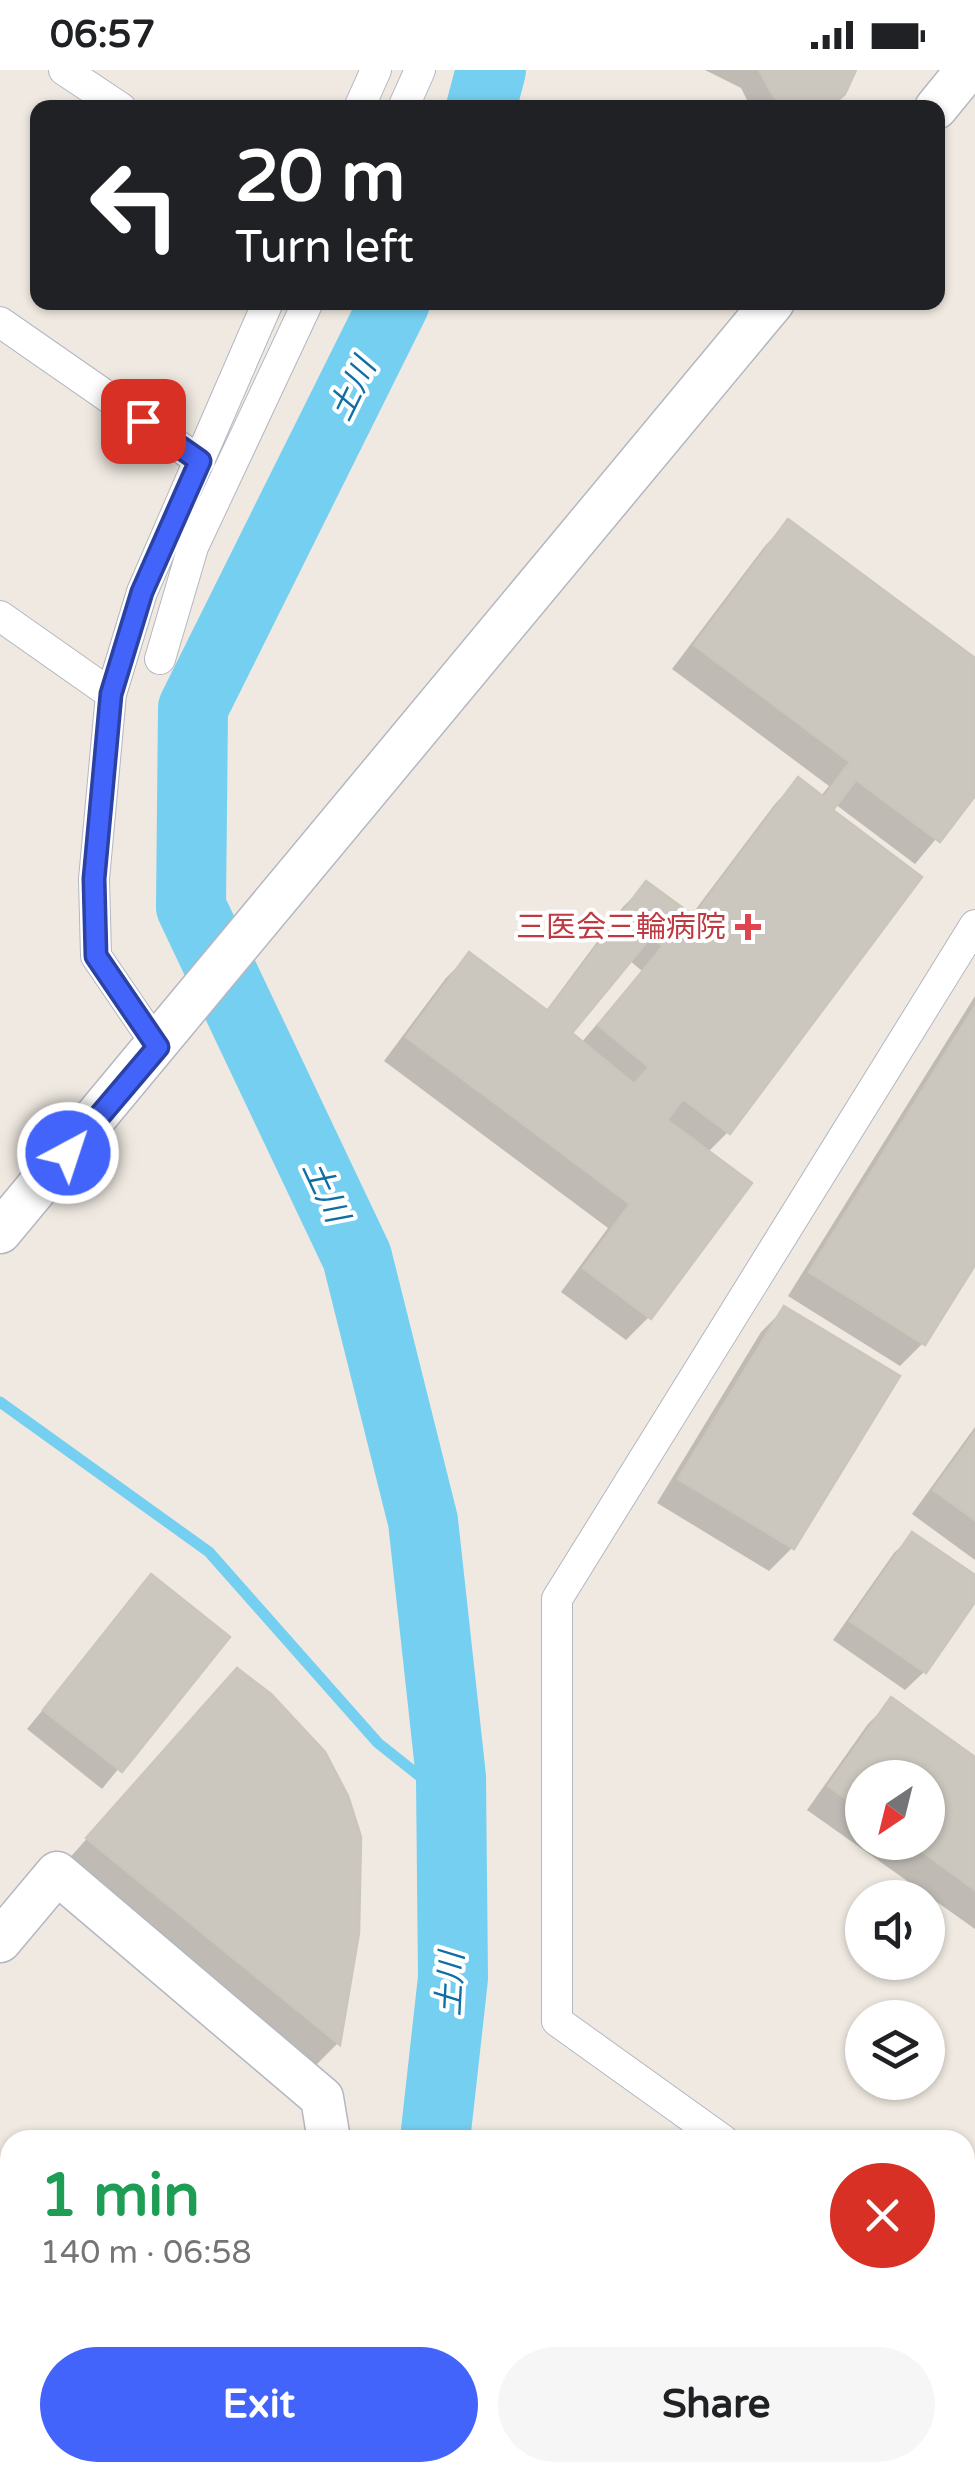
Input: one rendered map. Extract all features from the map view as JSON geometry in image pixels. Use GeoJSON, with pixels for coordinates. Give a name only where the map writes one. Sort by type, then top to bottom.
{"type":"FeatureCollection","features":[{"type":"Feature","properties":{"kind":"street"},"geometry":{"type":"LineString","coordinates":[[64,70],[109,100]]}},
{"type":"Feature","properties":{"kind":"street"},"geometry":{"type":"LineString","coordinates":[[362,100],[376,70]]}},
{"type":"Feature","properties":{"kind":"street"},"geometry":{"type":"LineString","coordinates":[[407,100],[420,70]]}},
{"type":"Feature","properties":{"kind":"street"},"geometry":{"type":"LineString","coordinates":[[943,100],[967,70]]}},
{"type":"Feature","properties":{"kind":"street"},"geometry":{"type":"LineString","coordinates":[[158,1047],[96,956],[94,879],[111,694],[142,592],[265,310]]}},
{"type":"Feature","properties":{"kind":"street"},"geometry":{"type":"LineString","coordinates":[[160,659],[192,547],[304,310]]}},
{"type":"Feature","properties":{"kind":"street"},"geometry":{"type":"LineString","coordinates":[[0,1232],[158,1047],[390,757],[766,310]]}},
{"type":"Feature","properties":{"kind":"street"},"geometry":{"type":"LineString","coordinates":[[0,322],[200,461]]}},
{"type":"Feature","properties":{"kind":"street"},"geometry":{"type":"LineString","coordinates":[[0,616],[111,694]]}},
{"type":"Feature","properties":{"kind":"street"},"geometry":{"type":"LineString","coordinates":[[709,2130],[557,2021],[557,1598],[975,925]]}},
{"type":"Feature","properties":{"kind":"street"},"geometry":{"type":"LineString","coordinates":[[0,1940],[57,1873],[322,2098],[327,2130]]}},
{"type":"Feature","properties":{"kind":"building"},"geometry":{"type":"Polygon","coordinates":[[[759,70],[856,70],[838,100],[778,100],[759,70]]]}},
{"type":"Feature","properties":{"kind":"building","name":"三医会三輪病院"},"geometry":{"type":"Polygon","coordinates":[[[788,519],[975,658],[975,796],[940,842],[856,780],[833,810],[922,877],[730,1134],[683,1099],[667,1120],[752,1183],[651,1319],[583,1268],[630,1204],[406,1037],[469,952],[548,1011],[646,881],[694,916],[798,777],[824,797],[850,762],[694,645],[788,519]],[[651,937],[572,1033],[634,1084],[649,1067],[598,1025],[663,946],[651,937]]]}},
{"type":"Feature","properties":{"kind":"building"},"geometry":{"type":"Polygon","coordinates":[[[975,1006],[975,1265],[925,1345],[809,1272],[975,1006]]]}},
{"type":"Feature","properties":{"kind":"building"},"geometry":{"type":"Polygon","coordinates":[[[784,1306],[900,1376],[794,1549],[678,1479],[784,1306]]]}},
{"type":"Feature","properties":{"kind":"building"},"geometry":{"type":"Polygon","coordinates":[[[975,1432],[975,1520],[933,1490],[975,1432]]]}},
{"type":"Feature","properties":{"kind":"building"},"geometry":{"type":"Polygon","coordinates":[[[912,1532],[975,1575],[975,1602],[926,1673],[850,1621],[912,1532]]]}},
{"type":"Feature","properties":{"kind":"building"},"geometry":{"type":"Polygon","coordinates":[[[151,1574],[230,1637],[122,1772],[43,1710],[151,1574]]]}},
{"type":"Feature","properties":{"kind":"building"},"geometry":{"type":"Polygon","coordinates":[[[237,1668],[271,1694],[325,1752],[348,1796],[361,1837],[359,1933],[340,2045],[86,1838],[237,1668]]]}},
{"type":"Feature","properties":{"kind":"building"},"geometry":{"type":"Polygon","coordinates":[[[891,1697],[975,1757],[975,1890],[934,1860],[945,1860],[945,1760],[846,1760],[891,1697]]]}},
{"type":"Feature","properties":{"kind":"building"},"geometry":{"type":"Polygon","coordinates":[[[845,1762],[845,1798],[828,1786],[845,1762]]]}},
{"type":"Feature","properties":{"kind":"waterway","name":"土川"},"geometry":{"type":"LineString","coordinates":[[483,100],[491,70]]}},
{"type":"Feature","properties":{"kind":"waterway","name":"土川"},"geometry":{"type":"LineString","coordinates":[[391,310],[193,708],[191,907],[357,1257],[423,1521],[451,1777],[453,1978],[436,2130]]}},
{"type":"Feature","properties":{"kind":"waterway"},"geometry":{"type":"LineString","coordinates":[[0,1402],[209,1552],[378,1743],[451,1801]]}},
{"type":"Feature","properties":{"kind":"place","name":"三医会三輪病院"},"geometry":{"type":"Point","coordinates":[748,927]}},
{"type":"Feature","properties":{"kind":"route"},"geometry":{"type":"LineString","coordinates":[[68,1153],[158,1047],[96,956],[94,879],[111,694],[142,592],[200,461],[143,421]]}}]}
